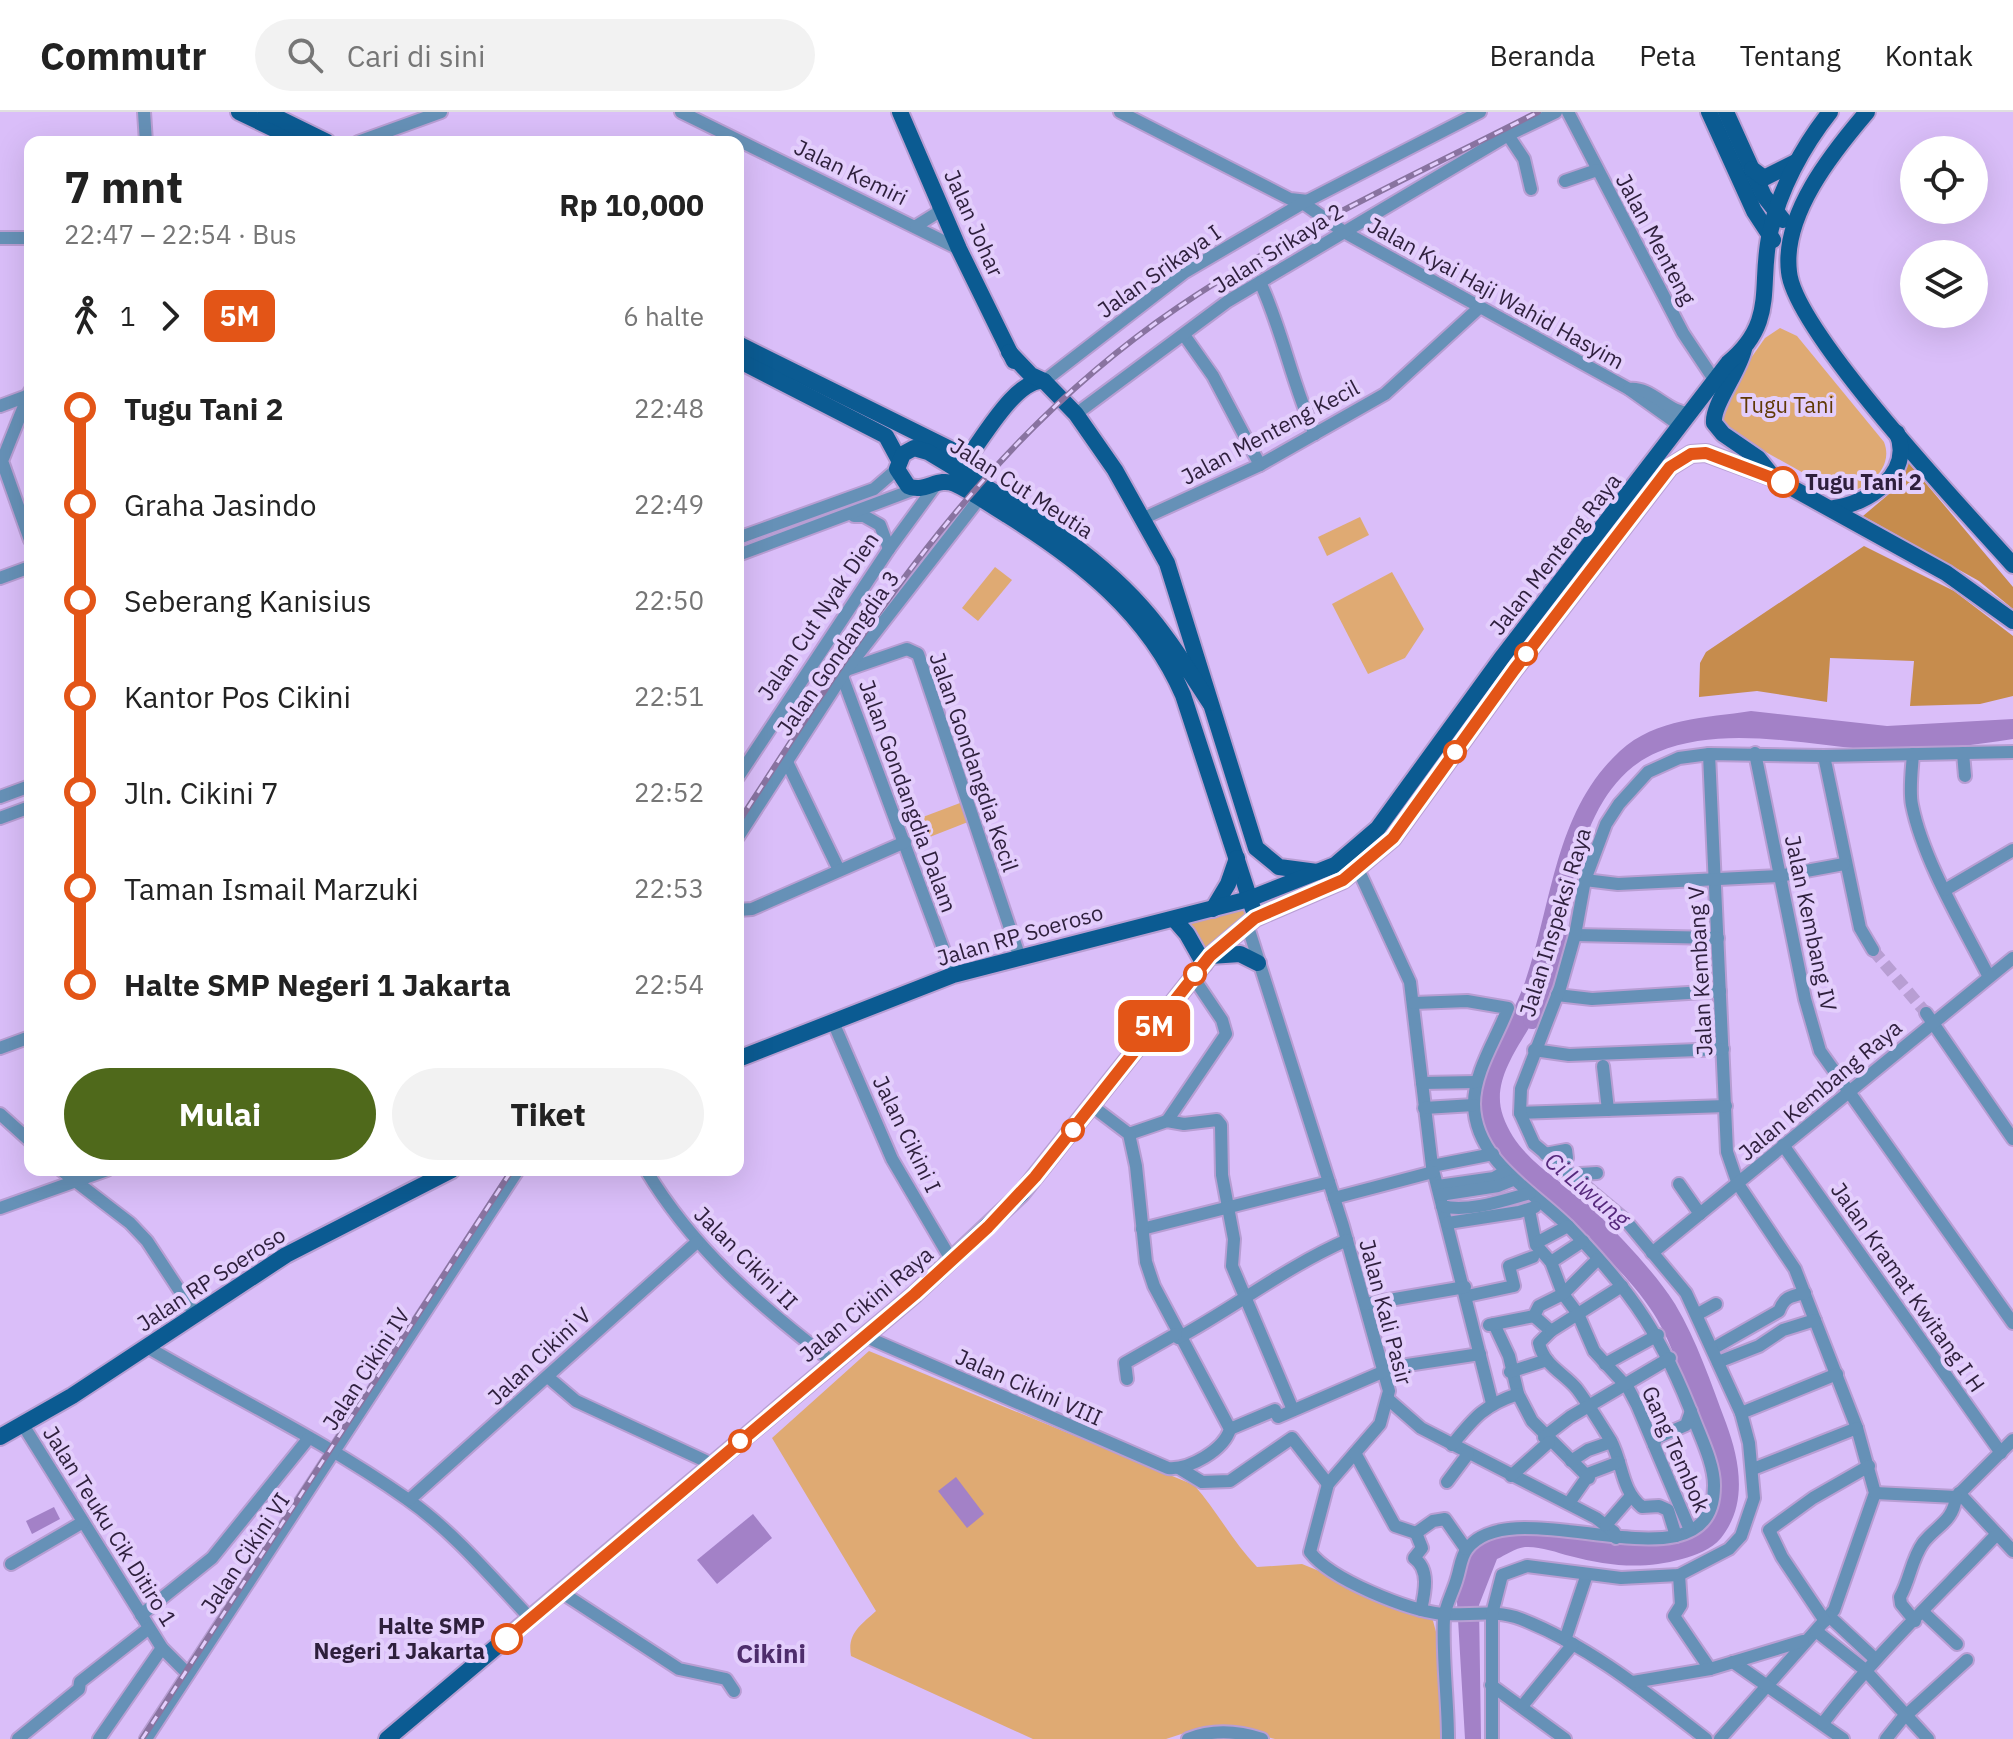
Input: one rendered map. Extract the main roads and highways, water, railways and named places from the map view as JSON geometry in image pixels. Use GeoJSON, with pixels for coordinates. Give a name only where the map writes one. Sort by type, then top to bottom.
{"type":"FeatureCollection","features":[{"type":"Feature","properties":{"kind":"main road"},"geometry":{"type":"LineString","coordinates":[[239,112],[289,136]]}},
{"type":"Feature","properties":{"kind":"main road"},"geometry":{"type":"LineString","coordinates":[[266,112],[315,136]]}},
{"type":"Feature","properties":{"kind":"main road","name":"Jalan Johar"},"geometry":{"type":"LineString","coordinates":[[900,112],[959,249],[1019,373],[1020,390]]}},
{"type":"Feature","properties":{"kind":"main road"},"geometry":{"type":"LineString","coordinates":[[1709,112],[1754,211],[1788,260]]}},
{"type":"Feature","properties":{"kind":"main road"},"geometry":{"type":"LineString","coordinates":[[1726,112],[1752,169],[1777,213],[1794,232]]}},
{"type":"Feature","properties":{"kind":"main road","name":"Jalan Menteng Raya"},"geometry":{"type":"LineString","coordinates":[[1320,872],[1356,849],[1378,828],[1503,656],[1715,381],[1744,349],[1765,300],[1769,234],[1798,161],[1830,112]]}},
{"type":"Feature","properties":{"kind":"main road"},"geometry":{"type":"LineString","coordinates":[[1867,112],[1824,164],[1794,232],[1788,260],[1791,285],[1812,325],[1897,432],[2013,565]]}},
{"type":"Feature","properties":{"kind":"main road"},"geometry":{"type":"LineString","coordinates":[[1752,169],[1764,178],[1771,177],[1798,161]]}},
{"type":"Feature","properties":{"kind":"main road"},"geometry":{"type":"LineString","coordinates":[[744,349],[766,366],[886,436],[898,465]]}},
{"type":"Feature","properties":{"kind":"main road"},"geometry":{"type":"LineString","coordinates":[[1744,349],[1739,370],[1715,410],[1714,423],[1723,434],[1758,458],[1774,478],[1834,508],[1946,573],[2013,621]]}},
{"type":"Feature","properties":{"kind":"main road","name":"Jalan Johar"},"geometry":{"type":"LineString","coordinates":[[1009,352],[1031,375],[1044,381]]}},
{"type":"Feature","properties":{"kind":"main road"},"geometry":{"type":"LineString","coordinates":[[744,361],[766,366],[957,455],[971,453],[1020,390],[1036,380],[1044,381]]}},
{"type":"Feature","properties":{"kind":"main road","name":"Jalan Cut Meutia"},"geometry":{"type":"LineString","coordinates":[[1044,381],[1076,414],[1144,518],[1182,603],[1256,848]]}},
{"type":"Feature","properties":{"kind":"main road"},"geometry":{"type":"LineString","coordinates":[[1834,508],[1861,503],[1885,485],[1901,446],[1897,432]]}},
{"type":"Feature","properties":{"kind":"main road","name":"Jalan Cut Meutia"},"geometry":{"type":"LineString","coordinates":[[1210,703],[1143,608],[1086,556],[1042,524],[928,452],[909,449],[898,465],[901,480],[915,489],[950,482],[979,499],[1092,574],[1134,616],[1159,650],[1183,695],[1249,899],[1251,921]]}},
{"type":"Feature","properties":{"kind":"main road","name":"Jalan Menteng Raya"},"geometry":{"type":"LineString","coordinates":[[1343,880],[1402,826],[1514,670],[1670,467],[1691,454],[1706,453],[1774,478]]}},
{"type":"Feature","properties":{"kind":"main road"},"geometry":{"type":"LineString","coordinates":[[1213,909],[1228,884],[1236,857],[1256,848],[1279,867],[1320,872]]}},
{"type":"Feature","properties":{"kind":"main road","name":"Jalan RP Soeroso"},"geometry":{"type":"LineString","coordinates":[[744,1057],[953,975],[1019,955],[1249,899],[1320,872]]}},
{"type":"Feature","properties":{"kind":"main road","name":"Jalan Cikini Raya"},"geometry":{"type":"LineString","coordinates":[[394,1736],[952,1261],[1021,1194],[1202,966],[1251,921],[1343,880]]}},
{"type":"Feature","properties":{"kind":"main road"},"geometry":{"type":"LineString","coordinates":[[1174,919],[1187,934],[1202,966],[1240,954],[1258,963]]}},
{"type":"Feature","properties":{"kind":"main road","name":"Jalan RP Soeroso"},"geometry":{"type":"LineString","coordinates":[[0,1437],[147,1347],[286,1255],[440,1176]]}},
{"type":"Feature","properties":{"kind":"waterway","name":"Ci Liwung"},"geometry":{"type":"LineString","coordinates":[[1532,1020],[1549,990],[1558,935]]}},
{"type":"Feature","properties":{"kind":"tunnel"},"geometry":{"type":"LineString","coordinates":[[1873,950],[1926,1013]]}},
{"type":"Feature","properties":{"kind":"railway"},"geometry":{"type":"LineString","coordinates":[[744,814],[832,679],[931,543],[985,478],[1043,417],[1107,360],[1177,308],[1264,254],[1354,204],[1538,112]]}},
{"type":"Feature","properties":{"kind":"railway"},"geometry":{"type":"LineString","coordinates":[[142,1739],[508,1176]]}},
{"type":"Feature","properties":{"kind":"place","name":"Tugu Tani 2"},"geometry":{"type":"Point","coordinates":[1783,482]}},
{"type":"Feature","properties":{"kind":"place","name":"Halte SMP Negeri 1 Jakarta"},"geometry":{"type":"Point","coordinates":[507,1639]}},
{"type":"Feature","properties":{"kind":"district","name":"Cikini"},"geometry":{"type":"Point","coordinates":[771,1654]}},
{"type":"Feature","properties":{"kind":"park label","name":"Tugu Tani"},"geometry":{"type":"Point","coordinates":[1787,405]}}]}
